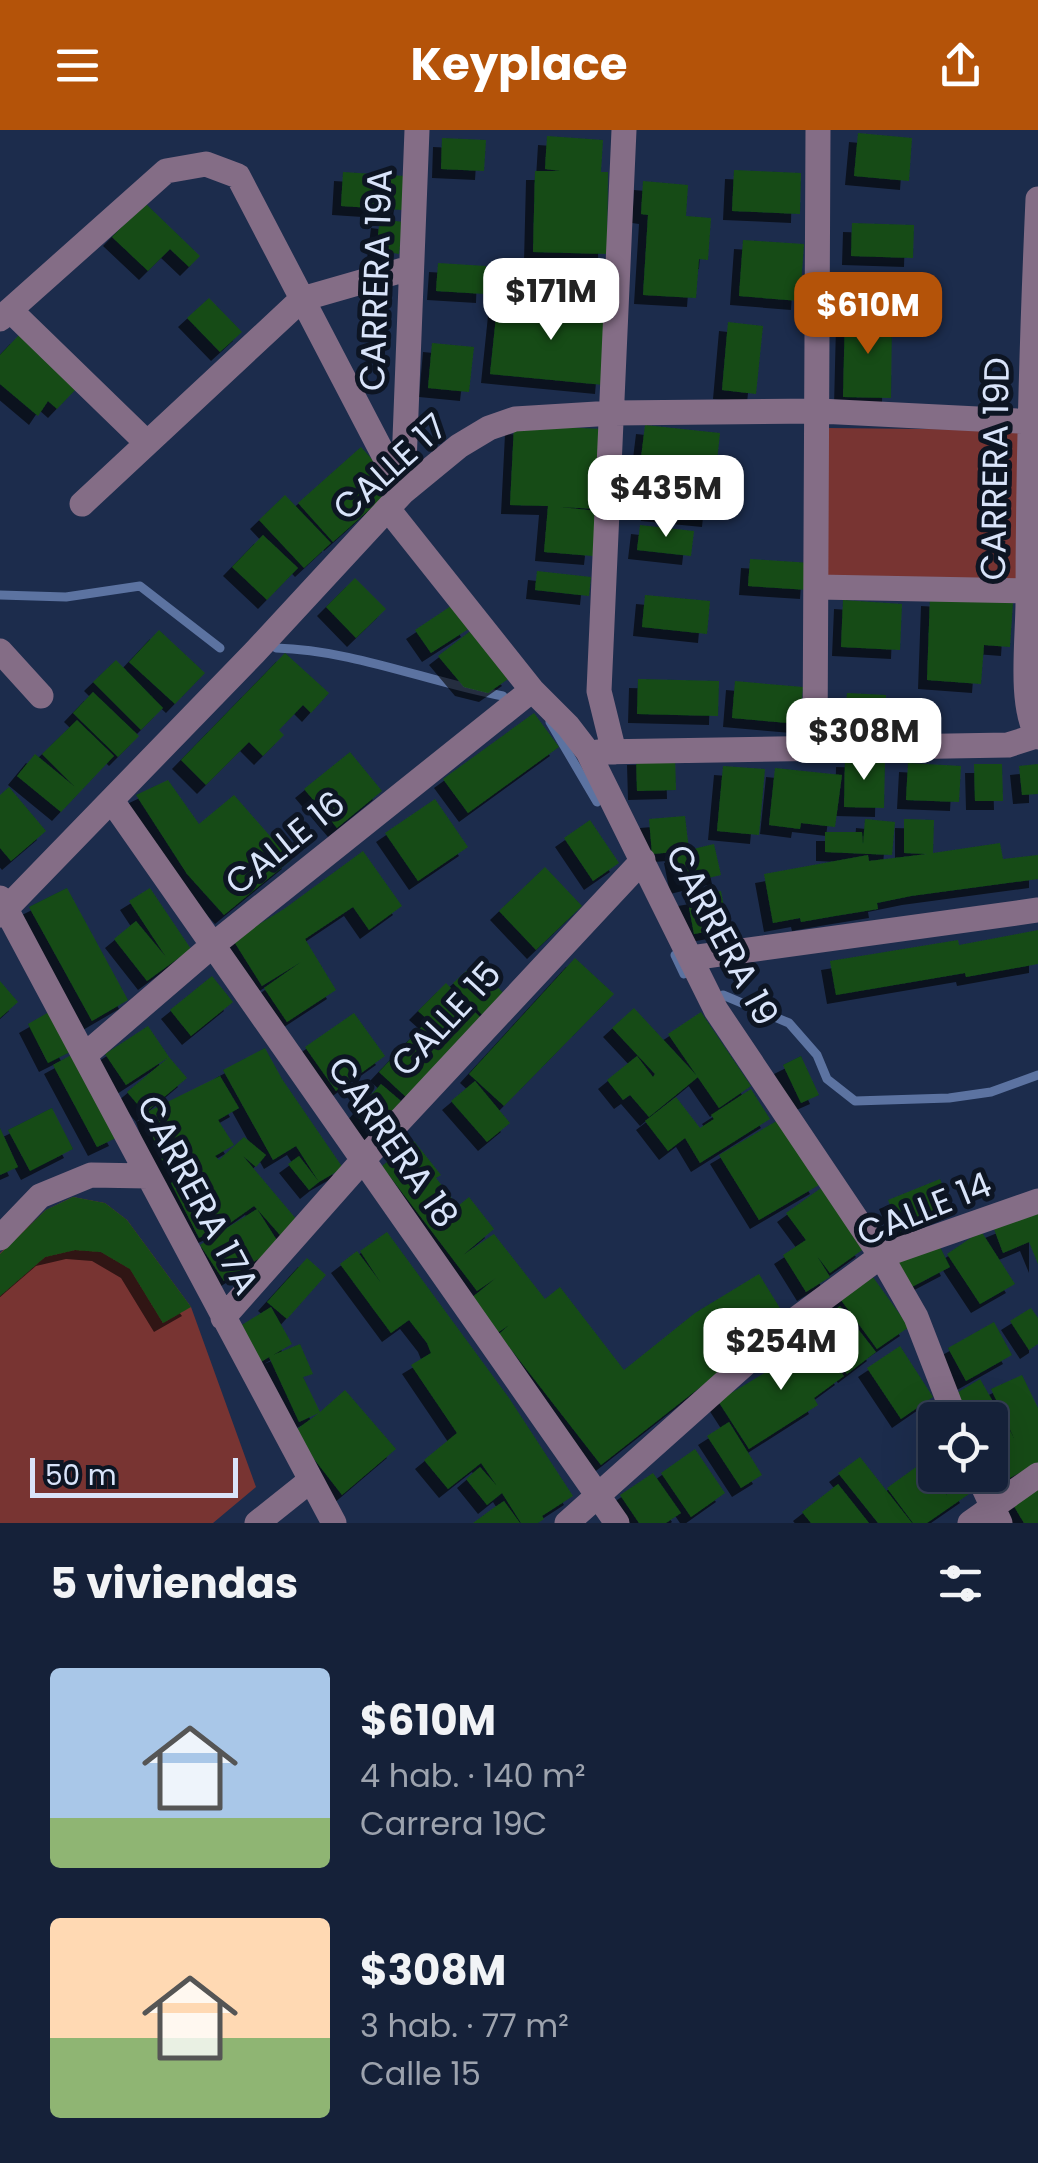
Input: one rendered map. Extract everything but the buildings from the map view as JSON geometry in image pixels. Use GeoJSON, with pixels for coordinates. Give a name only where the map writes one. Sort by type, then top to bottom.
{"type":"FeatureCollection","features":[{"type":"Feature","properties":{"kind":"street","name":"CARRERA 19A"},"geometry":{"type":"LineString","coordinates":[[396,500],[417,130]]}},
{"type":"Feature","properties":{"kind":"street"},"geometry":{"type":"LineString","coordinates":[[624,130],[599,691],[601,752],[1008,745],[1037,736]]}},
{"type":"Feature","properties":{"kind":"street"},"geometry":{"type":"LineString","coordinates":[[816,748],[818,130]]}},
{"type":"Feature","properties":{"kind":"street","name":"CARRERA 19"},"geometry":{"type":"LineString","coordinates":[[5,315],[166,170],[206,164],[238,176],[302,299],[396,500],[532,690],[601,752],[643,860],[716,1010],[881,1256],[916,1317],[949,1402]]}},
{"type":"Feature","properties":{"kind":"street","name":"CARRERA 19D"},"geometry":{"type":"LineString","coordinates":[[1037,736],[1028,709],[1028,591],[1038,199]]}},
{"type":"Feature","properties":{"kind":"street"},"geometry":{"type":"LineString","coordinates":[[82,504],[302,299],[410,268]]}},
{"type":"Feature","properties":{"kind":"street"},"geometry":{"type":"LineString","coordinates":[[5,315],[147,443]]}},
{"type":"Feature","properties":{"kind":"street","name":"CALLE 17"},"geometry":{"type":"LineString","coordinates":[[2,908],[112,801],[396,500],[459,446],[488,428],[516,419],[613,413],[818,411],[1033,422]]}},
{"type":"Feature","properties":{"kind":"street"},"geometry":{"type":"LineString","coordinates":[[817,586],[1028,591]]}},
{"type":"Feature","properties":{"kind":"street"},"geometry":{"type":"LineString","coordinates":[[0,652],[41,696]]}},
{"type":"Feature","properties":{"kind":"street","name":"CALLE 16"},"geometry":{"type":"LineString","coordinates":[[86,1055],[213,945],[532,690]]}},
{"type":"Feature","properties":{"kind":"street","name":"CARRERA 18"},"geometry":{"type":"LineString","coordinates":[[112,801],[616,1523]]}},
{"type":"Feature","properties":{"kind":"street","name":"CALLE 15"},"geometry":{"type":"LineString","coordinates":[[223,1318],[363,1160],[643,860]]}},
{"type":"Feature","properties":{"kind":"street","name":"CARRERA 17A"},"geometry":{"type":"LineString","coordinates":[[2,908],[86,1055],[334,1523]]}},
{"type":"Feature","properties":{"kind":"street"},"geometry":{"type":"LineString","coordinates":[[691,958],[1038,910]]}},
{"type":"Feature","properties":{"kind":"street"},"geometry":{"type":"LineString","coordinates":[[0,1238],[40,1196],[92,1175],[148,1176]]}},
{"type":"Feature","properties":{"kind":"street","name":"CALLE 14"},"geometry":{"type":"LineString","coordinates":[[567,1523],[792,1322],[881,1256],[1038,1201]]}},
{"type":"Feature","properties":{"kind":"street"},"geometry":{"type":"LineString","coordinates":[[970,1523],[996,1515],[1038,1475]]}},
{"type":"Feature","properties":{"kind":"street"},"geometry":{"type":"LineString","coordinates":[[257,1523],[310,1480]]}},
{"type":"Feature","properties":{"kind":"street"},"geometry":{"type":"LineString","coordinates":[[986,1492],[996,1515]]}},
{"type":"Feature","properties":{"kind":"shaded area"},"geometry":{"type":"Polygon","coordinates":[[[828,428],[1020,430],[1018,582],[826,579],[828,428]]]}},
{"type":"Feature","properties":{"kind":"shaded area"},"geometry":{"type":"Polygon","coordinates":[[[73,1197],[105,1203],[127,1220],[191,1307],[256,1487],[213,1523],[0,1523],[0,1253],[46,1210],[73,1197]]]}},
{"type":"Feature","properties":{"kind":"waterway"},"geometry":{"type":"LineString","coordinates":[[0,595],[66,597],[140,586],[220,648]]}},
{"type":"Feature","properties":{"kind":"waterway"},"geometry":{"type":"LineString","coordinates":[[276,648],[362,660],[503,696]]}},
{"type":"Feature","properties":{"kind":"waterway"},"geometry":{"type":"LineString","coordinates":[[550,722],[597,802]]}},
{"type":"Feature","properties":{"kind":"waterway"},"geometry":{"type":"LineString","coordinates":[[675,955],[684,974]]}},
{"type":"Feature","properties":{"kind":"waterway"},"geometry":{"type":"LineString","coordinates":[[723,995],[789,1023],[817,1055],[827,1079],[855,1101],[949,1098],[991,1092],[1038,1075]]}}]}
